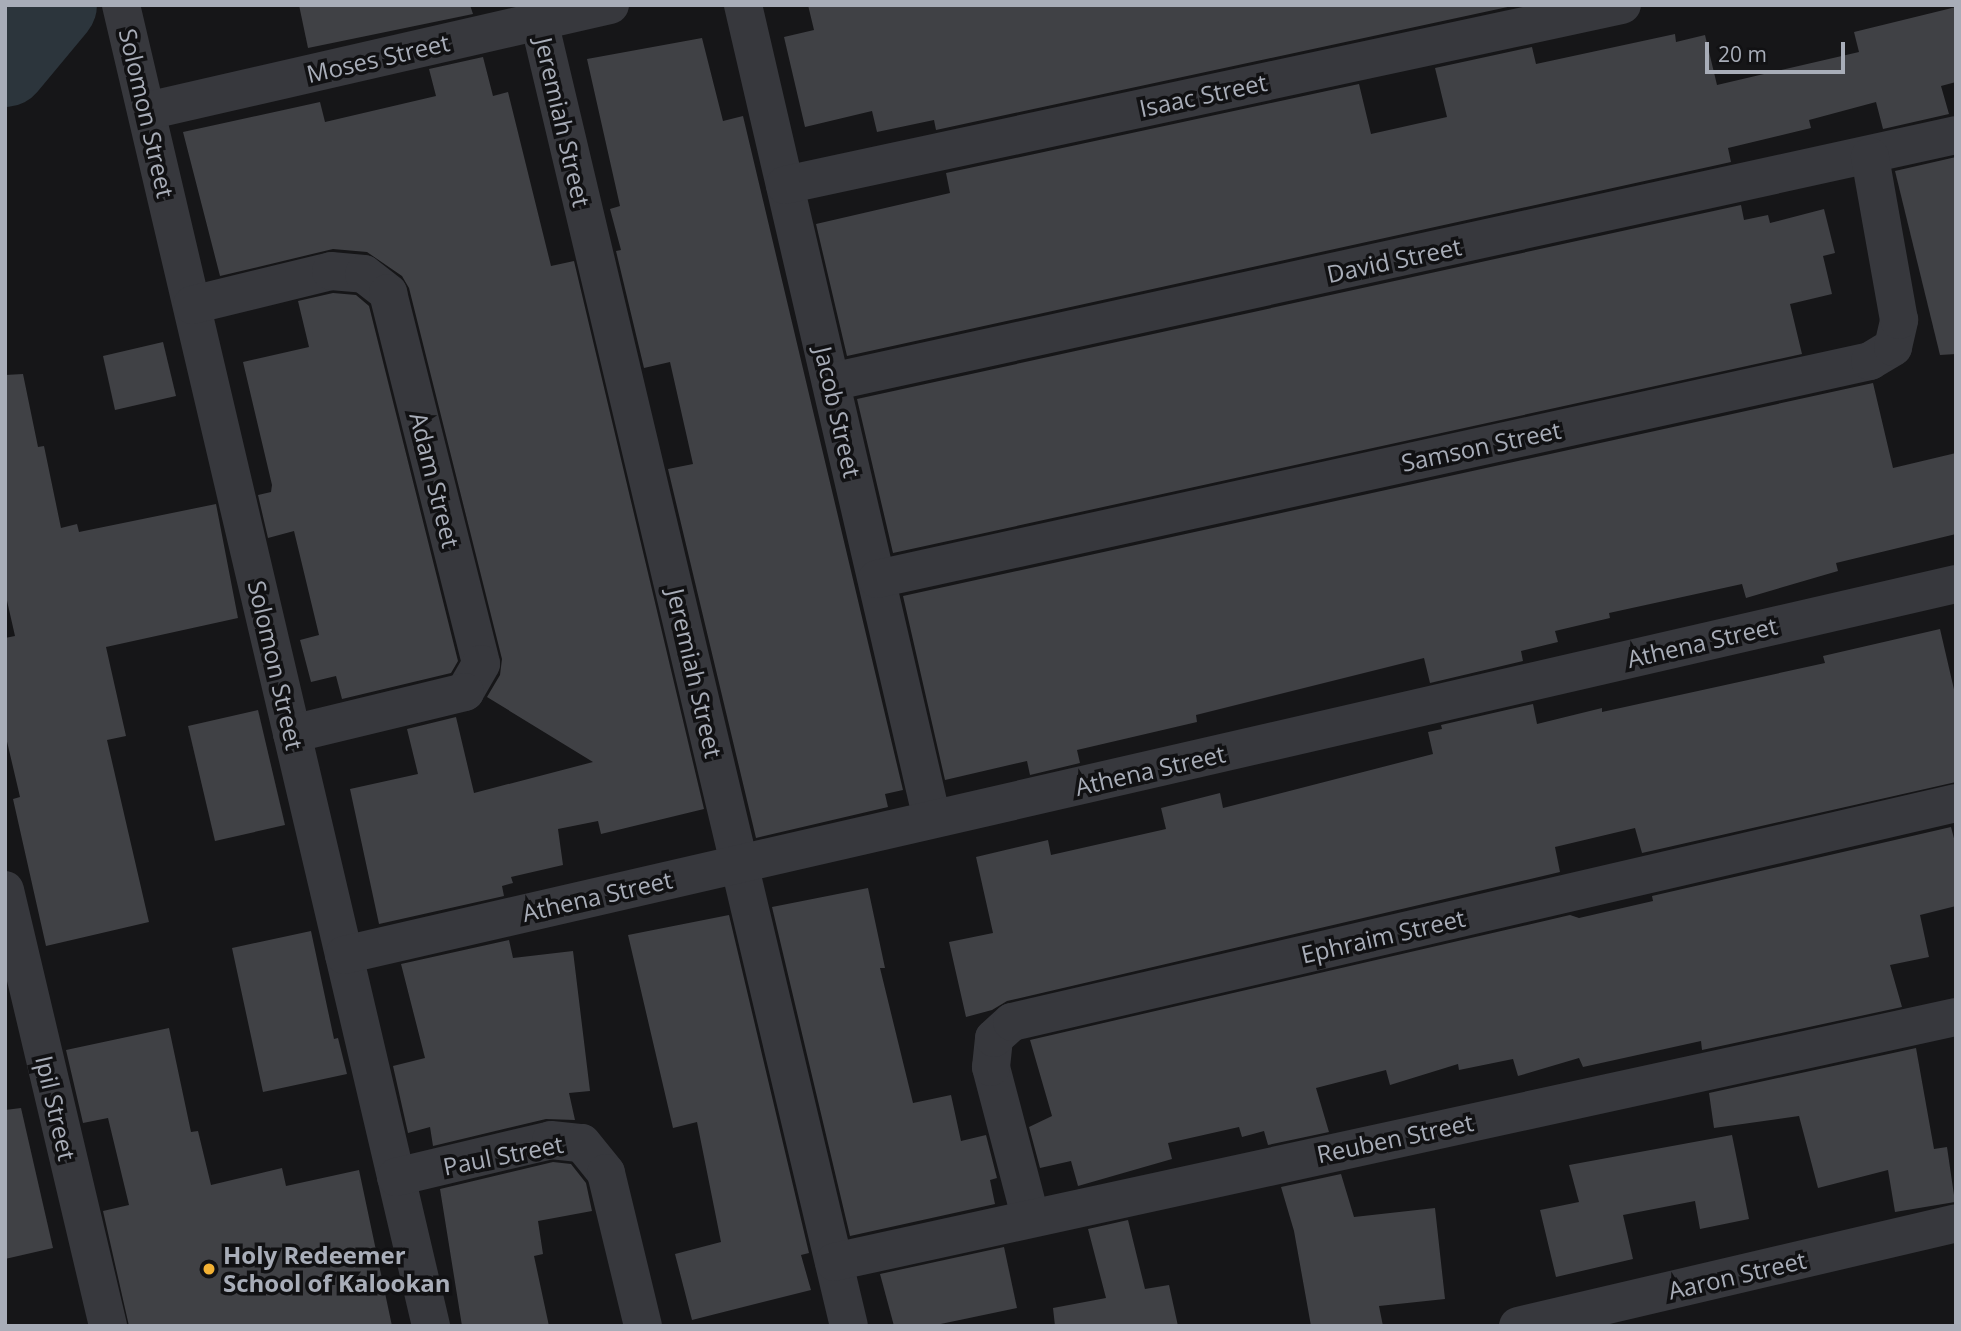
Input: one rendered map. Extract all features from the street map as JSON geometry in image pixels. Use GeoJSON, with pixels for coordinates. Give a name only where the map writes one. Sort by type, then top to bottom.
{"type":"FeatureCollection","features":[{"type":"Feature","properties":{"kind":"street","name":"Solomon Street"},"geometry":{"type":"LineString","coordinates":[[121,5],[431,1326]]}},
{"type":"Feature","properties":{"kind":"street","name":"Moses Street"},"geometry":{"type":"LineString","coordinates":[[147,111],[610,5]]}},
{"type":"Feature","properties":{"kind":"street","name":"Jacob Street"},"geometry":{"type":"LineString","coordinates":[[743,5],[932,819]]}},
{"type":"Feature","properties":{"kind":"street","name":"Isaac Street"},"geometry":{"type":"LineString","coordinates":[[785,185],[1622,5]]}},
{"type":"Feature","properties":{"kind":"street","name":"Jeremiah Street"},"geometry":{"type":"LineString","coordinates":[[539,22],[849,1326]]}},
{"type":"Feature","properties":{"kind":"street","name":"David Street"},"geometry":{"type":"LineString","coordinates":[[831,382],[1870,157],[1956,135]]}},
{"type":"Feature","properties":{"kind":"street","name":"Samson Street"},"geometry":{"type":"LineString","coordinates":[[877,579],[1870,360],[1893,347],[1899,320],[1870,157]]}},
{"type":"Feature","properties":{"kind":"street","name":"Adam Street"},"geometry":{"type":"LineString","coordinates":[[192,305],[331,271],[363,274],[388,293],[481,664],[465,692],[292,734]]}},
{"type":"Feature","properties":{"kind":"street","name":"Athena Street"},"geometry":{"type":"LineString","coordinates":[[344,955],[1956,584]]}},
{"type":"Feature","properties":{"kind":"street","name":"Ephraim Street"},"geometry":{"type":"LineString","coordinates":[[1030,1216],[991,1067],[994,1038],[1012,1022],[1956,803]]}},
{"type":"Feature","properties":{"kind":"street","name":"Ipil Street"},"geometry":{"type":"LineString","coordinates":[[5,890],[108,1326]]}},
{"type":"Feature","properties":{"kind":"street","name":"Reuben Street"},"geometry":{"type":"LineString","coordinates":[[835,1262],[1030,1216],[1956,1017]]}},
{"type":"Feature","properties":{"kind":"street","name":"Paul Street"},"geometry":{"type":"LineString","coordinates":[[396,1177],[551,1140],[582,1143],[606,1173],[643,1326]]}},
{"type":"Feature","properties":{"kind":"street","name":"Aaron Street"},"geometry":{"type":"LineString","coordinates":[[1518,1326],[1956,1223]]}},
{"type":"Feature","properties":{"kind":"building"},"geometry":{"type":"Polygon","coordinates":[[[299,5],[470,5],[473,14],[308,48],[299,5]]]}},
{"type":"Feature","properties":{"kind":"building"},"geometry":{"type":"Polygon","coordinates":[[[808,5],[1517,5],[936,130],[934,120],[877,132],[872,111],[805,127],[784,37],[814,30],[808,5]]]}},
{"type":"Feature","properties":{"kind":"building"},"geometry":{"type":"Polygon","coordinates":[[[1956,7],[1956,82],[1941,86],[1949,114],[1883,129],[1876,102],[1809,120],[1811,128],[1728,148],[1731,162],[847,356],[816,224],[950,193],[946,173],[1359,84],[1371,134],[1447,117],[1435,68],[1532,47],[1536,64],[1675,34],[1676,42],[1705,35],[1717,85],[1859,52],[1854,32],[1956,7]]]}},
{"type":"Feature","properties":{"kind":"building"},"geometry":{"type":"Polygon","coordinates":[[[702,38],[723,121],[743,116],[903,790],[885,794],[888,807],[756,838],[668,469],[693,464],[670,362],[644,368],[616,251],[621,250],[610,209],[620,206],[587,59],[702,38]]]}},
{"type":"Feature","properties":{"kind":"building"},"geometry":{"type":"Polygon","coordinates":[[[483,57],[493,96],[508,92],[551,266],[574,261],[704,809],[601,834],[598,821],[558,829],[563,865],[511,877],[513,883],[502,886],[504,896],[379,924],[350,789],[418,774],[407,729],[456,717],[474,793],[593,762],[487,697],[500,675],[502,659],[409,288],[402,276],[367,252],[333,249],[220,276],[183,132],[320,102],[325,122],[436,96],[429,69],[483,57]]]}},
{"type":"Feature","properties":{"kind":"building"},"geometry":{"type":"Polygon","coordinates":[[[1956,157],[1956,354],[1940,355],[1895,171],[1956,157]]]}},
{"type":"Feature","properties":{"kind":"building"},"geometry":{"type":"Polygon","coordinates":[[[1741,205],[1744,220],[1768,215],[1770,223],[1824,209],[1835,253],[1823,256],[1832,294],[1790,304],[1802,354],[893,553],[857,399],[1741,205]]]}},
{"type":"Feature","properties":{"kind":"building"},"geometry":{"type":"Polygon","coordinates":[[[333,293],[356,295],[369,306],[458,661],[451,673],[342,699],[336,676],[311,682],[300,640],[319,635],[294,531],[268,538],[258,495],[271,492],[272,485],[243,362],[309,347],[298,301],[333,293]]]}},
{"type":"Feature","properties":{"kind":"building"},"geometry":{"type":"Polygon","coordinates":[[[163,342],[176,396],[115,410],[103,356],[163,342]]]}},
{"type":"Feature","properties":{"kind":"building"},"geometry":{"type":"Polygon","coordinates":[[[23,374],[38,447],[44,446],[61,528],[77,524],[79,532],[216,504],[238,618],[106,647],[126,736],[107,740],[149,922],[46,946],[13,799],[20,797],[5,733],[5,638],[15,636],[5,592],[5,375],[23,374]]]}},
{"type":"Feature","properties":{"kind":"building"},"geometry":{"type":"Polygon","coordinates":[[[1873,383],[1893,468],[1956,453],[1956,534],[1836,563],[1838,571],[1746,598],[1742,584],[1609,613],[1610,618],[1555,631],[1558,642],[1521,651],[1523,661],[1430,683],[1424,658],[1196,715],[1197,722],[1077,750],[1080,763],[1030,775],[1027,761],[945,780],[903,596],[1873,383]]]}},
{"type":"Feature","properties":{"kind":"building"},"geometry":{"type":"Polygon","coordinates":[[[1940,629],[1956,698],[1956,782],[1642,853],[1635,828],[1555,847],[1560,872],[1007,1001],[992,1010],[966,1017],[949,942],[993,933],[976,857],[1048,840],[1051,855],[1166,829],[1161,808],[1220,793],[1223,808],[1433,754],[1428,732],[1442,729],[1441,725],[1533,704],[1537,724],[1602,708],[1602,712],[1825,663],[1823,656],[1940,629]]]}},
{"type":"Feature","properties":{"kind":"building"},"geometry":{"type":"Polygon","coordinates":[[[258,710],[285,825],[215,841],[188,726],[258,710]]]}},
{"type":"Feature","properties":{"kind":"building"},"geometry":{"type":"Polygon","coordinates":[[[1951,827],[1956,846],[1956,906],[1920,915],[1929,957],[1890,965],[1902,1007],[1702,1050],[1701,1041],[1583,1067],[1579,1058],[1518,1076],[1513,1059],[1459,1070],[1458,1064],[1390,1085],[1386,1070],[1316,1088],[1329,1132],[1268,1145],[1264,1131],[1242,1137],[1239,1127],[1168,1143],[1172,1159],[1078,1186],[1071,1161],[1040,1168],[1029,1127],[1052,1116],[1030,1040],[1570,915],[1579,918],[1653,901],[1652,896],[1951,827]]]}},
{"type":"Feature","properties":{"kind":"building"},"geometry":{"type":"Polygon","coordinates":[[[868,888],[885,968],[880,968],[913,1103],[951,1095],[961,1141],[986,1135],[997,1178],[990,1180],[995,1204],[850,1236],[772,907],[868,888]]]}},
{"type":"Feature","properties":{"kind":"building"},"geometry":{"type":"Polygon","coordinates":[[[729,915],[809,1253],[801,1255],[811,1290],[692,1320],[675,1254],[721,1242],[697,1122],[673,1128],[628,935],[729,915]]]}},
{"type":"Feature","properties":{"kind":"building"},"geometry":{"type":"Polygon","coordinates":[[[311,931],[334,1039],[338,1038],[347,1074],[263,1092],[232,948],[311,931]]]}},
{"type":"Feature","properties":{"kind":"building"},"geometry":{"type":"Polygon","coordinates":[[[509,940],[513,958],[573,951],[590,1091],[569,1093],[575,1120],[546,1119],[433,1146],[430,1127],[408,1133],[393,1066],[425,1058],[401,964],[509,940]]]}},
{"type":"Feature","properties":{"kind":"building"},"geometry":{"type":"Polygon","coordinates":[[[169,1028],[191,1132],[198,1131],[211,1185],[282,1168],[286,1186],[359,1170],[392,1326],[129,1326],[103,1211],[129,1205],[108,1118],[83,1123],[66,1050],[169,1028]]]}},
{"type":"Feature","properties":{"kind":"building"},"geometry":{"type":"Polygon","coordinates":[[[1916,1048],[1934,1149],[1947,1147],[1955,1202],[1895,1212],[1888,1170],[1818,1188],[1799,1116],[1714,1128],[1709,1093],[1916,1048]]]}},
{"type":"Feature","properties":{"kind":"building"},"geometry":{"type":"Polygon","coordinates":[[[21,1108],[53,1248],[5,1259],[5,1110],[21,1108]]]}},
{"type":"Feature","properties":{"kind":"building"},"geometry":{"type":"Polygon","coordinates":[[[1732,1135],[1749,1219],[1700,1229],[1695,1201],[1623,1215],[1633,1259],[1556,1277],[1540,1210],[1579,1202],[1569,1165],[1732,1135]]]}},
{"type":"Feature","properties":{"kind":"building"},"geometry":{"type":"Polygon","coordinates":[[[553,1162],[571,1164],[586,1183],[592,1211],[538,1221],[543,1254],[534,1256],[549,1326],[462,1326],[440,1189],[553,1162]]]}},
{"type":"Feature","properties":{"kind":"building"},"geometry":{"type":"Polygon","coordinates":[[[1341,1174],[1354,1217],[1435,1208],[1445,1299],[1379,1306],[1383,1326],[1311,1326],[1294,1231],[1281,1187],[1341,1174]]]}},
{"type":"Feature","properties":{"kind":"building"},"geometry":{"type":"Polygon","coordinates":[[[1128,1220],[1145,1289],[1169,1285],[1178,1326],[1055,1326],[1053,1308],[1106,1298],[1088,1229],[1128,1220]]]}},
{"type":"Feature","properties":{"kind":"building"},"geometry":{"type":"Polygon","coordinates":[[[1004,1247],[1017,1308],[931,1326],[894,1326],[880,1274],[1004,1247]]]}},
{"type":"Feature","properties":{"kind":"waterway"},"geometry":{"type":"LineString","coordinates":[[5,65],[55,5]]}},
{"type":"Feature","properties":{"kind":"place","name":"Holy Redeemer School of Kalookan"},"geometry":{"type":"Point","coordinates":[209,1269]}}]}
